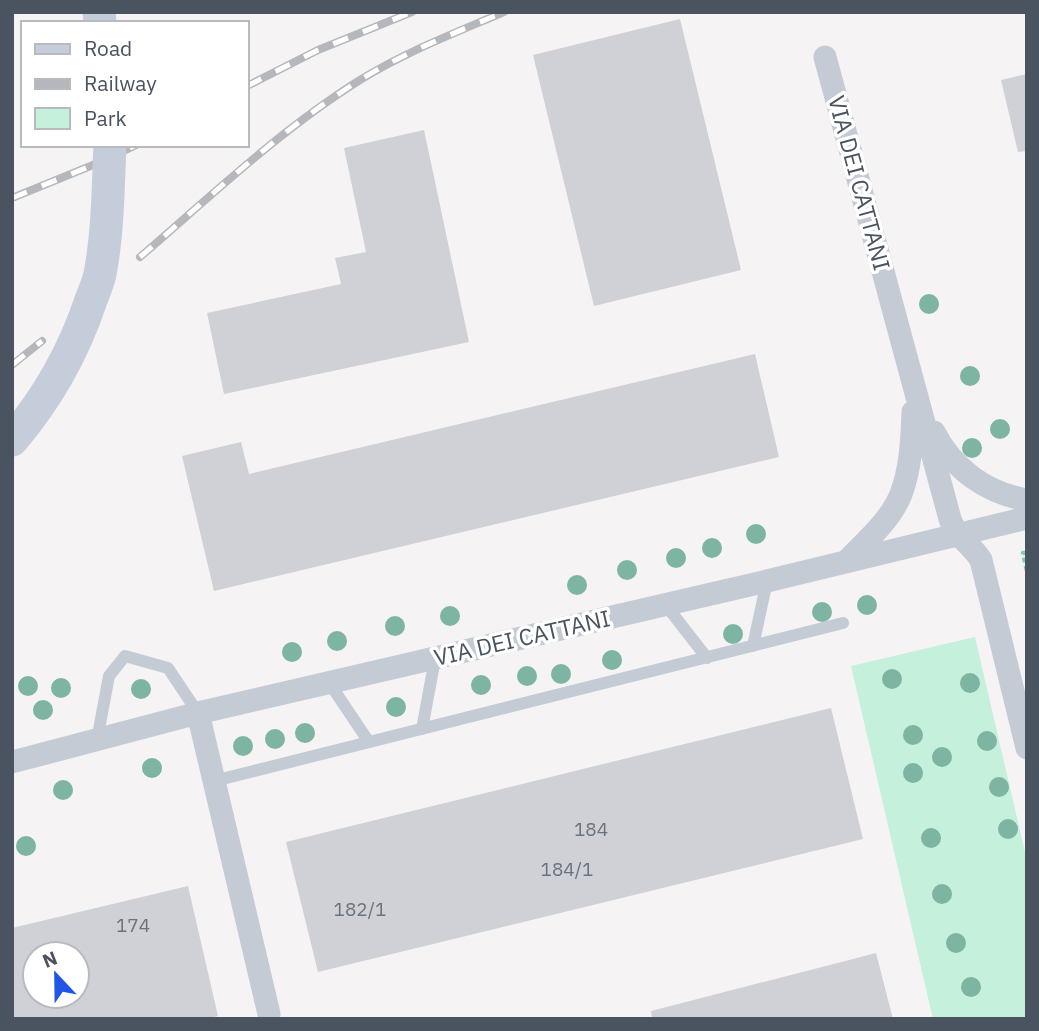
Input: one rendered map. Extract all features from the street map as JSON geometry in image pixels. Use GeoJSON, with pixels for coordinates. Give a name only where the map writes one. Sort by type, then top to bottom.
{"type":"FeatureCollection","features":[{"type":"Feature","properties":{"kind":"street","name":"VIA DEI CATTANI"},"geometry":{"type":"LineString","coordinates":[[825,57],[950,519],[959,535]]}},
{"type":"Feature","properties":{"kind":"street"},"geometry":{"type":"LineString","coordinates":[[12,440],[43,400],[62,368],[80,331],[100,276],[107,220],[110,147]]}},
{"type":"Feature","properties":{"kind":"street","name":"VIA DEI CATTANI"},"geometry":{"type":"LineString","coordinates":[[915,391],[942,446],[958,466],[989,489],[1027,500]]}},
{"type":"Feature","properties":{"kind":"street","name":"VIA DEI CATTANI"},"geometry":{"type":"LineString","coordinates":[[846,562],[883,522],[901,495],[911,446],[915,391]]}},
{"type":"Feature","properties":{"kind":"street","name":"VIA DEI CATTANI"},"geometry":{"type":"LineString","coordinates":[[12,762],[198,713],[1027,518]]}},
{"type":"Feature","properties":{"kind":"street"},"geometry":{"type":"LineString","coordinates":[[959,535],[981,560],[1027,748]]}},
{"type":"Feature","properties":{"kind":"street"},"geometry":{"type":"LineString","coordinates":[[198,713],[270,1014]]}},
{"type":"Feature","properties":{"kind":"lane"},"geometry":{"type":"LineString","coordinates":[[753,646],[767,581]]}},
{"type":"Feature","properties":{"kind":"lane"},"geometry":{"type":"LineString","coordinates":[[665,604],[707,658]]}},
{"type":"Feature","properties":{"kind":"lane"},"geometry":{"type":"LineString","coordinates":[[214,781],[844,623]]}},
{"type":"Feature","properties":{"kind":"lane"},"geometry":{"type":"LineString","coordinates":[[97,740],[108,676],[125,656],[168,668],[198,713]]}},
{"type":"Feature","properties":{"kind":"lane"},"geometry":{"type":"LineString","coordinates":[[422,729],[435,659]]}},
{"type":"Feature","properties":{"kind":"lane"},"geometry":{"type":"LineString","coordinates":[[330,684],[369,742]]}},
{"type":"Feature","properties":{"kind":"path"},"geometry":{"type":"LineString","coordinates":[[1027,553],[1023,554],[1027,570]]}},
{"type":"Feature","properties":{"kind":"green space"},"geometry":{"type":"Polygon","coordinates":[[[975,637],[1027,861],[1027,1019],[933,1019],[851,666],[975,637]]]}},
{"type":"Feature","properties":{"kind":"building"},"geometry":{"type":"Polygon","coordinates":[[[680,19],[741,270],[594,306],[533,55],[680,19]]]}},
{"type":"Feature","properties":{"kind":"building"},"geometry":{"type":"Polygon","coordinates":[[[1027,74],[1027,151],[1018,152],[1001,80],[1027,74]]]}},
{"type":"Feature","properties":{"kind":"building"},"geometry":{"type":"Polygon","coordinates":[[[424,130],[469,342],[224,394],[207,313],[341,284],[335,258],[366,252],[344,148],[424,130]]]}},
{"type":"Feature","properties":{"kind":"building"},"geometry":{"type":"Polygon","coordinates":[[[755,354],[779,457],[214,591],[182,456],[241,442],[249,474],[755,354]]]}},
{"type":"Feature","properties":{"kind":"building"},"geometry":{"type":"Polygon","coordinates":[[[831,708],[863,839],[318,972],[286,842],[831,708]]]}},
{"type":"Feature","properties":{"kind":"building"},"geometry":{"type":"Polygon","coordinates":[[[188,886],[218,1016],[206,1019],[12,1019],[12,928],[188,886]]]}},
{"type":"Feature","properties":{"kind":"building"},"geometry":{"type":"Polygon","coordinates":[[[876,953],[893,1019],[652,1019],[651,1011],[876,953]]]}},
{"type":"Feature","properties":{"kind":"railway"},"geometry":{"type":"LineString","coordinates":[[248,85],[318,50],[412,12]]}},
{"type":"Feature","properties":{"kind":"railway"},"geometry":{"type":"LineString","coordinates":[[140,257],[247,164],[330,99],[430,43],[504,12]]}},
{"type":"Feature","properties":{"kind":"railway"},"geometry":{"type":"LineString","coordinates":[[12,198],[132,147]]}},
{"type":"Feature","properties":{"kind":"railway"},"geometry":{"type":"LineString","coordinates":[[12,365],[42,341]]}}]}
